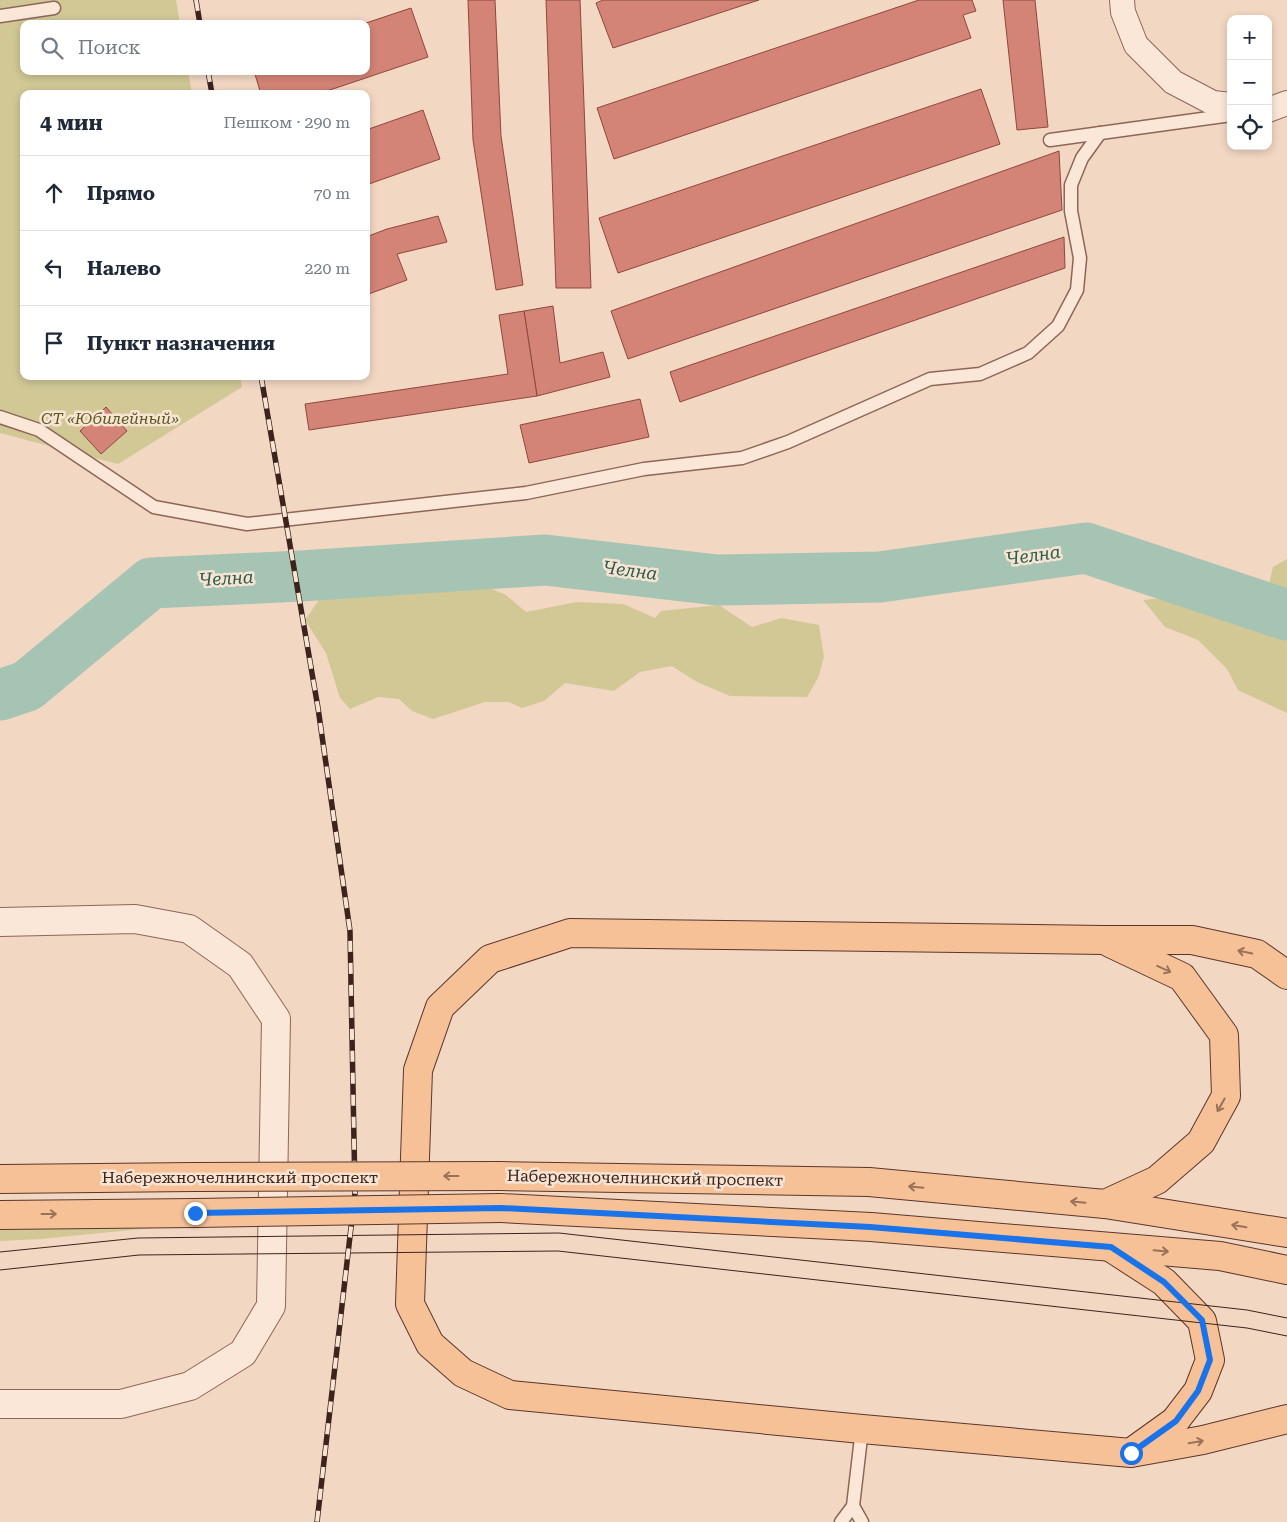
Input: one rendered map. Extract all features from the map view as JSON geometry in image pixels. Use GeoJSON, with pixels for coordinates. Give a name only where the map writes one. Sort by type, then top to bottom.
{"type":"FeatureCollection","features":[{"type":"Feature","properties":{"kind":"main road"},"geometry":{"type":"LineString","coordinates":[[1287,975],[1257,954],[1192,940],[570,933],[490,959],[440,1007],[418,1070],[410,1304],[430,1344],[463,1373],[510,1395],[862,1430],[1131,1453],[1203,1440],[1287,1419]]}},
{"type":"Feature","properties":{"kind":"main road"},"geometry":{"type":"LineString","coordinates":[[1104,940],[1182,977],[1224,1035],[1226,1096],[1201,1142],[1157,1180],[1105,1204]]}},
{"type":"Feature","properties":{"kind":"main road","name":"Набережночелнинский проспект"},"geometry":{"type":"LineString","coordinates":[[0,1179],[500,1176],[869,1182],[1105,1204],[1287,1233]]}},
{"type":"Feature","properties":{"kind":"main road","name":"Набережночелнинский проспект"},"geometry":{"type":"LineString","coordinates":[[0,1215],[501,1208],[870,1227],[1220,1256],[1287,1270]]}},
{"type":"Feature","properties":{"kind":"main road"},"geometry":{"type":"LineString","coordinates":[[1111,1247],[1164,1282],[1202,1320],[1210,1360],[1198,1391],[1176,1421],[1131,1453]]}},
{"type":"Feature","properties":{"kind":"street"},"geometry":{"type":"LineString","coordinates":[[1122,0],[1123,12],[1136,45],[1173,82],[1213,103],[1227,105]]}},
{"type":"Feature","properties":{"kind":"street"},"geometry":{"type":"LineString","coordinates":[[0,922],[135,919],[189,929],[240,966],[276,1019],[272,1306],[243,1353],[190,1386],[121,1404],[0,1404]]}},
{"type":"Feature","properties":{"kind":"lane"},"geometry":{"type":"LineString","coordinates":[[0,16],[54,8]]}},
{"type":"Feature","properties":{"kind":"lane"},"geometry":{"type":"LineString","coordinates":[[1050,140],[1227,116]]}},
{"type":"Feature","properties":{"kind":"lane"},"geometry":{"type":"LineString","coordinates":[[0,417],[39,430],[154,507],[247,524],[526,492],[644,469],[742,458],[788,442],[930,379],[980,374],[1028,353],[1058,326],[1077,290],[1080,258],[1071,211],[1071,185],[1082,158],[1100,133]]}},
{"type":"Feature","properties":{"kind":"lane"},"geometry":{"type":"LineString","coordinates":[[841,1522],[853,1506],[862,1430]]}},
{"type":"Feature","properties":{"kind":"lane"},"geometry":{"type":"LineString","coordinates":[[853,1506],[862,1522]]}},
{"type":"Feature","properties":{"kind":"green space","name":"СТ «Юбилейный»"},"geometry":{"type":"Polygon","coordinates":[[[0,0],[176,0],[179,20],[20,20],[20,75],[189,75],[191,90],[20,90],[20,380],[241,380],[242,387],[118,464],[0,433],[0,0]]]}},
{"type":"Feature","properties":{"kind":"green space"},"geometry":{"type":"Polygon","coordinates":[[[1287,559],[1287,594],[1269,584],[1273,567],[1287,559]]]}},
{"type":"Feature","properties":{"kind":"green space"},"geometry":{"type":"Polygon","coordinates":[[[483,585],[506,595],[526,612],[577,602],[623,604],[655,618],[661,611],[719,605],[752,627],[781,618],[819,625],[824,657],[818,678],[807,697],[730,696],[697,682],[672,666],[640,672],[614,691],[565,683],[544,701],[522,708],[509,702],[485,702],[433,719],[412,711],[399,699],[378,697],[350,709],[340,698],[326,653],[305,620],[323,594],[436,591],[483,585]]]}},
{"type":"Feature","properties":{"kind":"green space"},"geometry":{"type":"Polygon","coordinates":[[[1183,596],[1283,639],[1287,639],[1287,713],[1238,690],[1227,669],[1198,640],[1165,627],[1143,600],[1183,596]]]}},
{"type":"Feature","properties":{"kind":"green space"},"geometry":{"type":"Polygon","coordinates":[[[192,1224],[40,1239],[0,1241],[0,1230],[192,1224]]]}},
{"type":"Feature","properties":{"kind":"building"},"geometry":{"type":"Polygon","coordinates":[[[468,0],[495,0],[501,136],[523,285],[496,290],[473,140],[468,0]]]}},
{"type":"Feature","properties":{"kind":"building"},"geometry":{"type":"Polygon","coordinates":[[[546,0],[580,0],[591,288],[556,288],[546,0]]]}},
{"type":"Feature","properties":{"kind":"building"},"geometry":{"type":"Polygon","coordinates":[[[603,0],[759,0],[613,48],[596,3],[603,0]]]}},
{"type":"Feature","properties":{"kind":"building"},"geometry":{"type":"Polygon","coordinates":[[[919,0],[972,0],[976,11],[963,15],[971,38],[614,159],[597,108],[919,0]]]}},
{"type":"Feature","properties":{"kind":"building"},"geometry":{"type":"Polygon","coordinates":[[[1003,0],[1035,0],[1048,127],[1017,130],[1003,0]]]}},
{"type":"Feature","properties":{"kind":"building"},"geometry":{"type":"Polygon","coordinates":[[[411,8],[428,57],[330,90],[260,90],[255,75],[370,75],[370,22],[411,8]]]}},
{"type":"Feature","properties":{"kind":"building"},"geometry":{"type":"Polygon","coordinates":[[[981,89],[1000,144],[618,273],[599,218],[981,89]]]}},
{"type":"Feature","properties":{"kind":"building"},"geometry":{"type":"Polygon","coordinates":[[[423,110],[440,159],[370,184],[370,129],[423,110]]]}},
{"type":"Feature","properties":{"kind":"building"},"geometry":{"type":"Polygon","coordinates":[[[1059,151],[1062,210],[628,359],[611,311],[1059,151]]]}},
{"type":"Feature","properties":{"kind":"building"},"geometry":{"type":"Polygon","coordinates":[[[438,216],[447,242],[397,254],[407,280],[370,294],[370,235],[387,229],[438,216]]]}},
{"type":"Feature","properties":{"kind":"building"},"geometry":{"type":"Polygon","coordinates":[[[1064,237],[1065,268],[680,402],[670,372],[1064,237]]]}},
{"type":"Feature","properties":{"kind":"building"},"geometry":{"type":"Polygon","coordinates":[[[553,306],[560,363],[603,352],[610,377],[537,396],[524,311],[553,306]]]}},
{"type":"Feature","properties":{"kind":"building"},"geometry":{"type":"Polygon","coordinates":[[[524,311],[537,396],[309,430],[305,404],[508,374],[499,315],[524,311]]]}},
{"type":"Feature","properties":{"kind":"building"},"geometry":{"type":"Polygon","coordinates":[[[640,399],[649,437],[529,463],[520,425],[640,399]]]}},
{"type":"Feature","properties":{"kind":"building"},"geometry":{"type":"Polygon","coordinates":[[[106,407],[127,431],[101,454],[80,431],[106,407]]]}},
{"type":"Feature","properties":{"kind":"waterway","name":"Челна"},"geometry":{"type":"LineString","coordinates":[[0,695],[27,686],[151,583],[301,576],[545,560],[717,580],[880,577],[1086,548],[1287,615]]}},
{"type":"Feature","properties":{"kind":"tram line"},"geometry":{"type":"LineString","coordinates":[[0,1252],[138,1238],[559,1233],[1247,1310],[1287,1318]]}},
{"type":"Feature","properties":{"kind":"tram line"},"geometry":{"type":"LineString","coordinates":[[0,1270],[139,1255],[558,1251],[1247,1328],[1287,1336]]}},
{"type":"Feature","properties":{"kind":"railway"},"geometry":{"type":"LineString","coordinates":[[196,0],[199,20]]}},
{"type":"Feature","properties":{"kind":"railway"},"geometry":{"type":"LineString","coordinates":[[209,75],[211,90]]}},
{"type":"Feature","properties":{"kind":"railway"},"geometry":{"type":"LineString","coordinates":[[262,380],[318,708],[350,931],[355,1193],[317,1522]]}},
{"type":"Feature","properties":{"kind":"route"},"geometry":{"type":"LineString","coordinates":[[195,1213],[501,1208],[870,1227],[1111,1247],[1164,1282],[1202,1320],[1210,1360],[1198,1391],[1176,1421],[1131,1453]]}}]}
